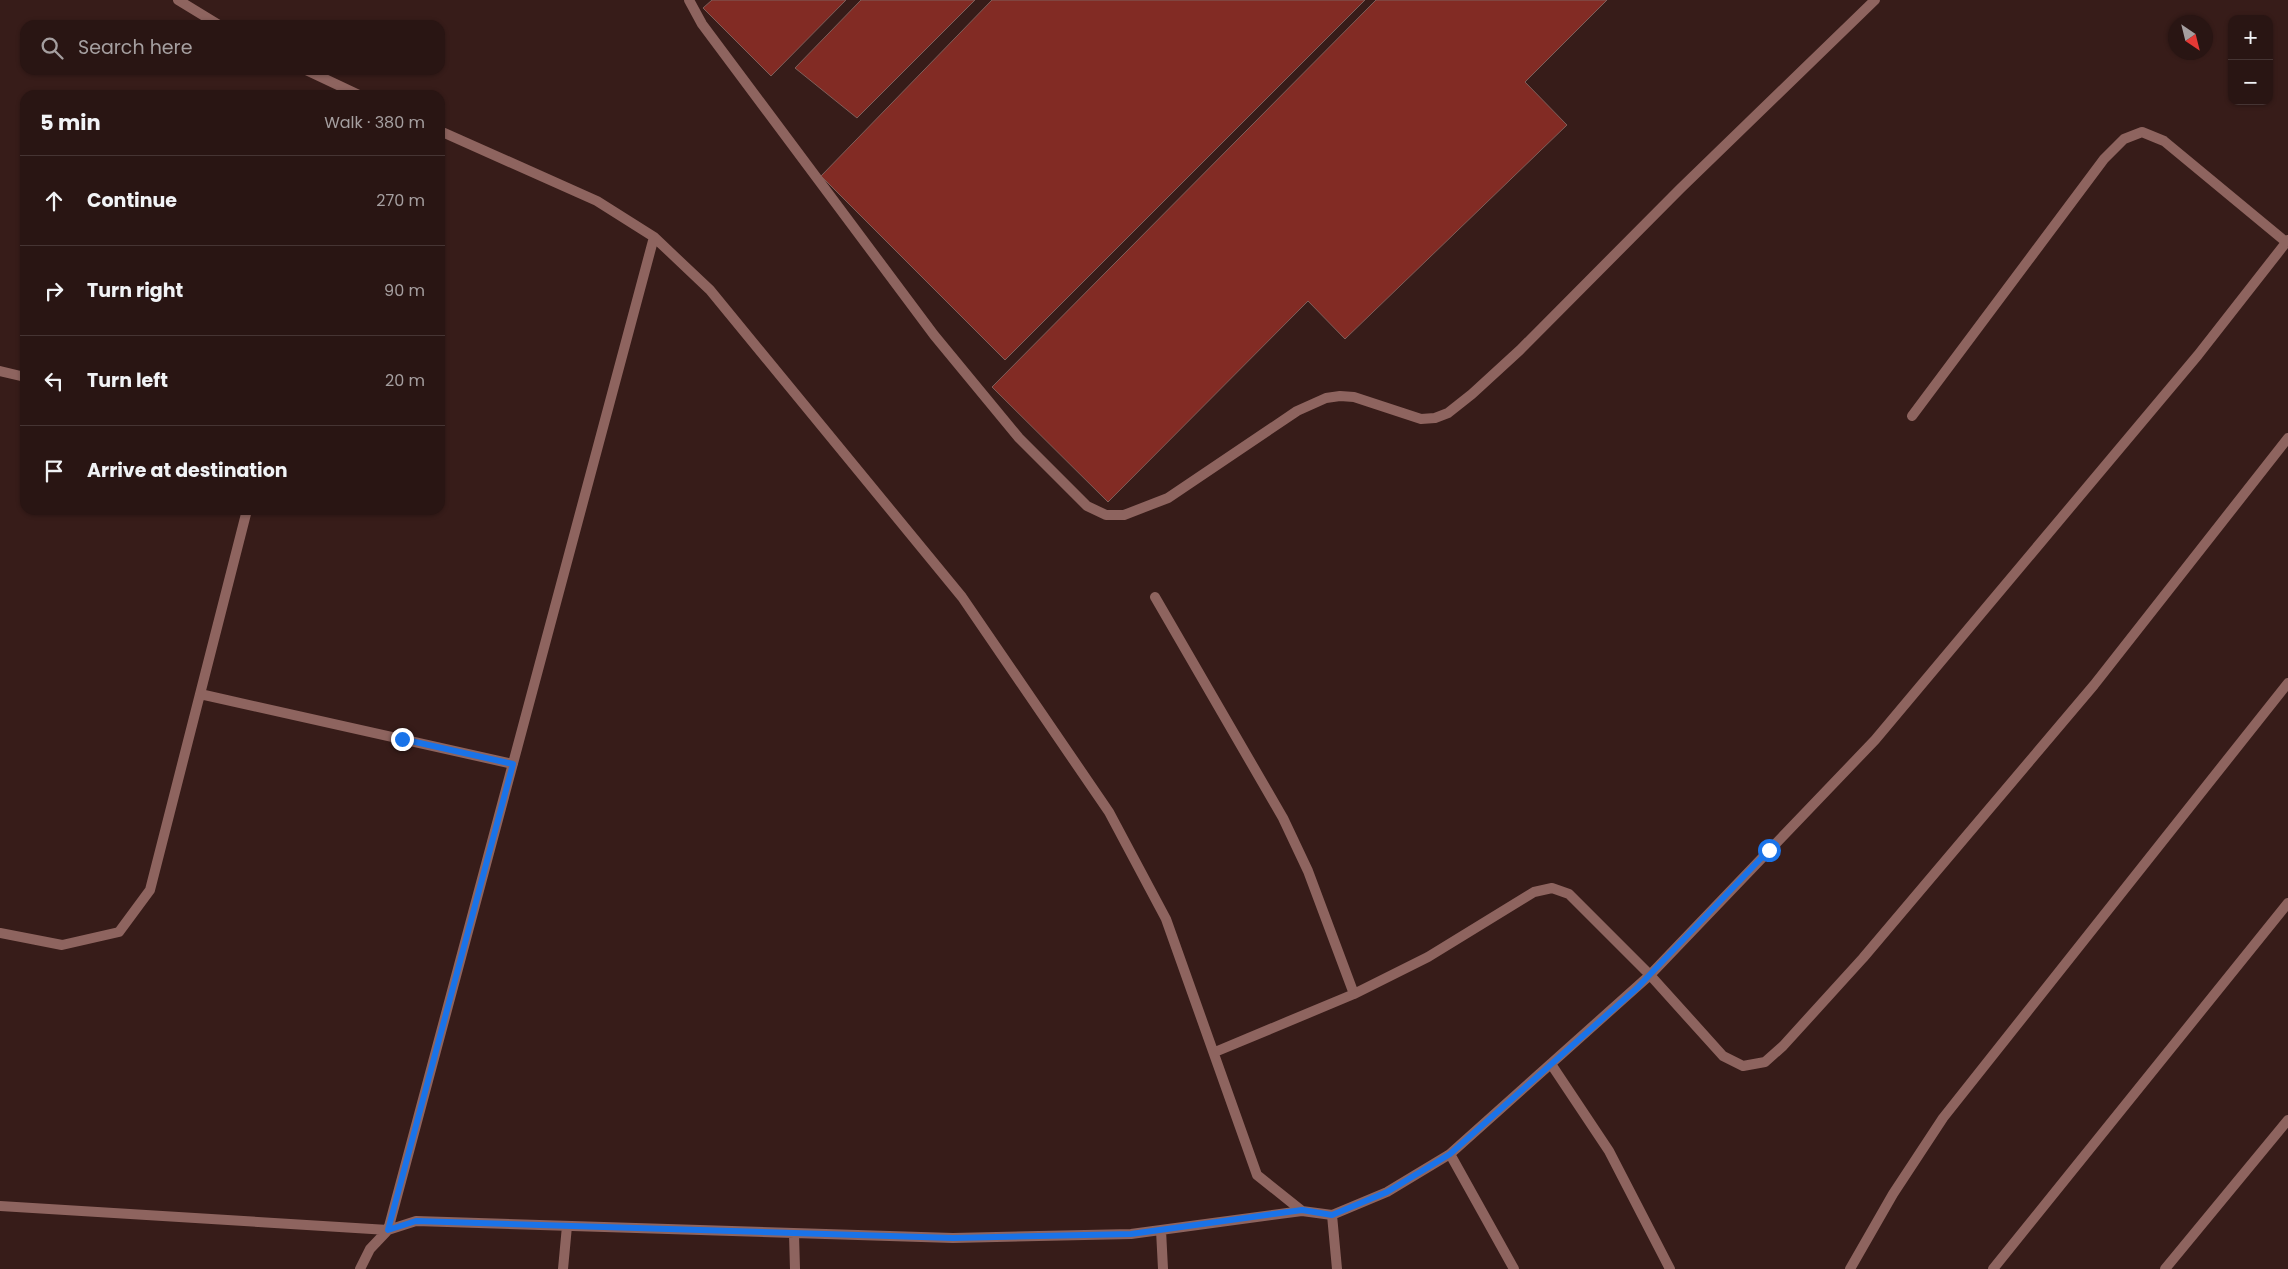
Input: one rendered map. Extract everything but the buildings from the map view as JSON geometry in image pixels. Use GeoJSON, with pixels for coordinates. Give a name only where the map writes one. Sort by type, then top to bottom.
{"type":"FeatureCollection","features":[{"type":"Feature","properties":{"kind":"street"},"geometry":{"type":"LineString","coordinates":[[178,0],[211,20]]}},
{"type":"Feature","properties":{"kind":"street"},"geometry":{"type":"LineString","coordinates":[[689,0],[702,24],[934,334],[1019,438],[1087,506],[1106,515],[1124,515],[1168,498],[1297,411],[1326,398],[1354,397],[1422,419],[1435,418],[1448,413],[1472,394],[1520,350],[1680,189],[1875,0]]}},
{"type":"Feature","properties":{"kind":"street"},"geometry":{"type":"LineString","coordinates":[[317,75],[348,90]]}},
{"type":"Feature","properties":{"kind":"street"},"geometry":{"type":"LineString","coordinates":[[0,1206],[388,1230],[416,1221],[953,1238],[1131,1234],[1302,1210],[1332,1215],[1387,1192],[1450,1154],[1650,975],[1875,740],[2198,355],[2287,241],[2164,141],[2142,132],[2124,139],[2104,159],[1912,416]]}},
{"type":"Feature","properties":{"kind":"street"},"geometry":{"type":"LineString","coordinates":[[445,133],[597,201],[654,237],[710,290],[962,597],[1109,812],[1166,919],[1215,1052],[1257,1175],[1302,1210]]}},
{"type":"Feature","properties":{"kind":"street"},"geometry":{"type":"LineString","coordinates":[[360,1269],[370,1249],[388,1230],[654,237]]}},
{"type":"Feature","properties":{"kind":"street"},"geometry":{"type":"LineString","coordinates":[[0,371],[20,376]]}},
{"type":"Feature","properties":{"kind":"street"},"geometry":{"type":"LineString","coordinates":[[1215,1052],[1354,994],[1428,957],[1534,892],[1552,888],[1569,894],[1650,975],[1723,1056],[1743,1066],[1765,1062],[1783,1046],[1863,958],[2094,686],[2288,438]]}},
{"type":"Feature","properties":{"kind":"street"},"geometry":{"type":"LineString","coordinates":[[0,933],[62,945],[119,932],[150,890],[246,515]]}},
{"type":"Feature","properties":{"kind":"street"},"geometry":{"type":"LineString","coordinates":[[1154,597],[1283,818],[1308,871],[1354,994]]}},
{"type":"Feature","properties":{"kind":"street"},"geometry":{"type":"LineString","coordinates":[[1850,1269],[1893,1194],[1943,1118],[2288,683]]}},
{"type":"Feature","properties":{"kind":"street"},"geometry":{"type":"LineString","coordinates":[[200,694],[513,764]]}},
{"type":"Feature","properties":{"kind":"street"},"geometry":{"type":"LineString","coordinates":[[1993,1269],[2288,903]]}},
{"type":"Feature","properties":{"kind":"street"},"geometry":{"type":"LineString","coordinates":[[1551,1064],[1609,1151],[1670,1269]]}},
{"type":"Feature","properties":{"kind":"street"},"geometry":{"type":"LineString","coordinates":[[2165,1269],[2288,1120]]}},
{"type":"Feature","properties":{"kind":"street"},"geometry":{"type":"LineString","coordinates":[[1450,1154],[1514,1269]]}},
{"type":"Feature","properties":{"kind":"street"},"geometry":{"type":"LineString","coordinates":[[1332,1215],[1337,1269]]}},
{"type":"Feature","properties":{"kind":"street"},"geometry":{"type":"LineString","coordinates":[[563,1269],[567,1226]]}},
{"type":"Feature","properties":{"kind":"street"},"geometry":{"type":"LineString","coordinates":[[1160,1230],[1163,1269]]}},
{"type":"Feature","properties":{"kind":"street"},"geometry":{"type":"LineString","coordinates":[[794,1234],[795,1269]]}},
{"type":"Feature","properties":{"kind":"route"},"geometry":{"type":"LineString","coordinates":[[402,739],[513,764],[388,1230],[416,1221],[953,1238],[1131,1234],[1302,1210],[1332,1215],[1387,1192],[1450,1154],[1637,988],[1769,850]]}}]}
